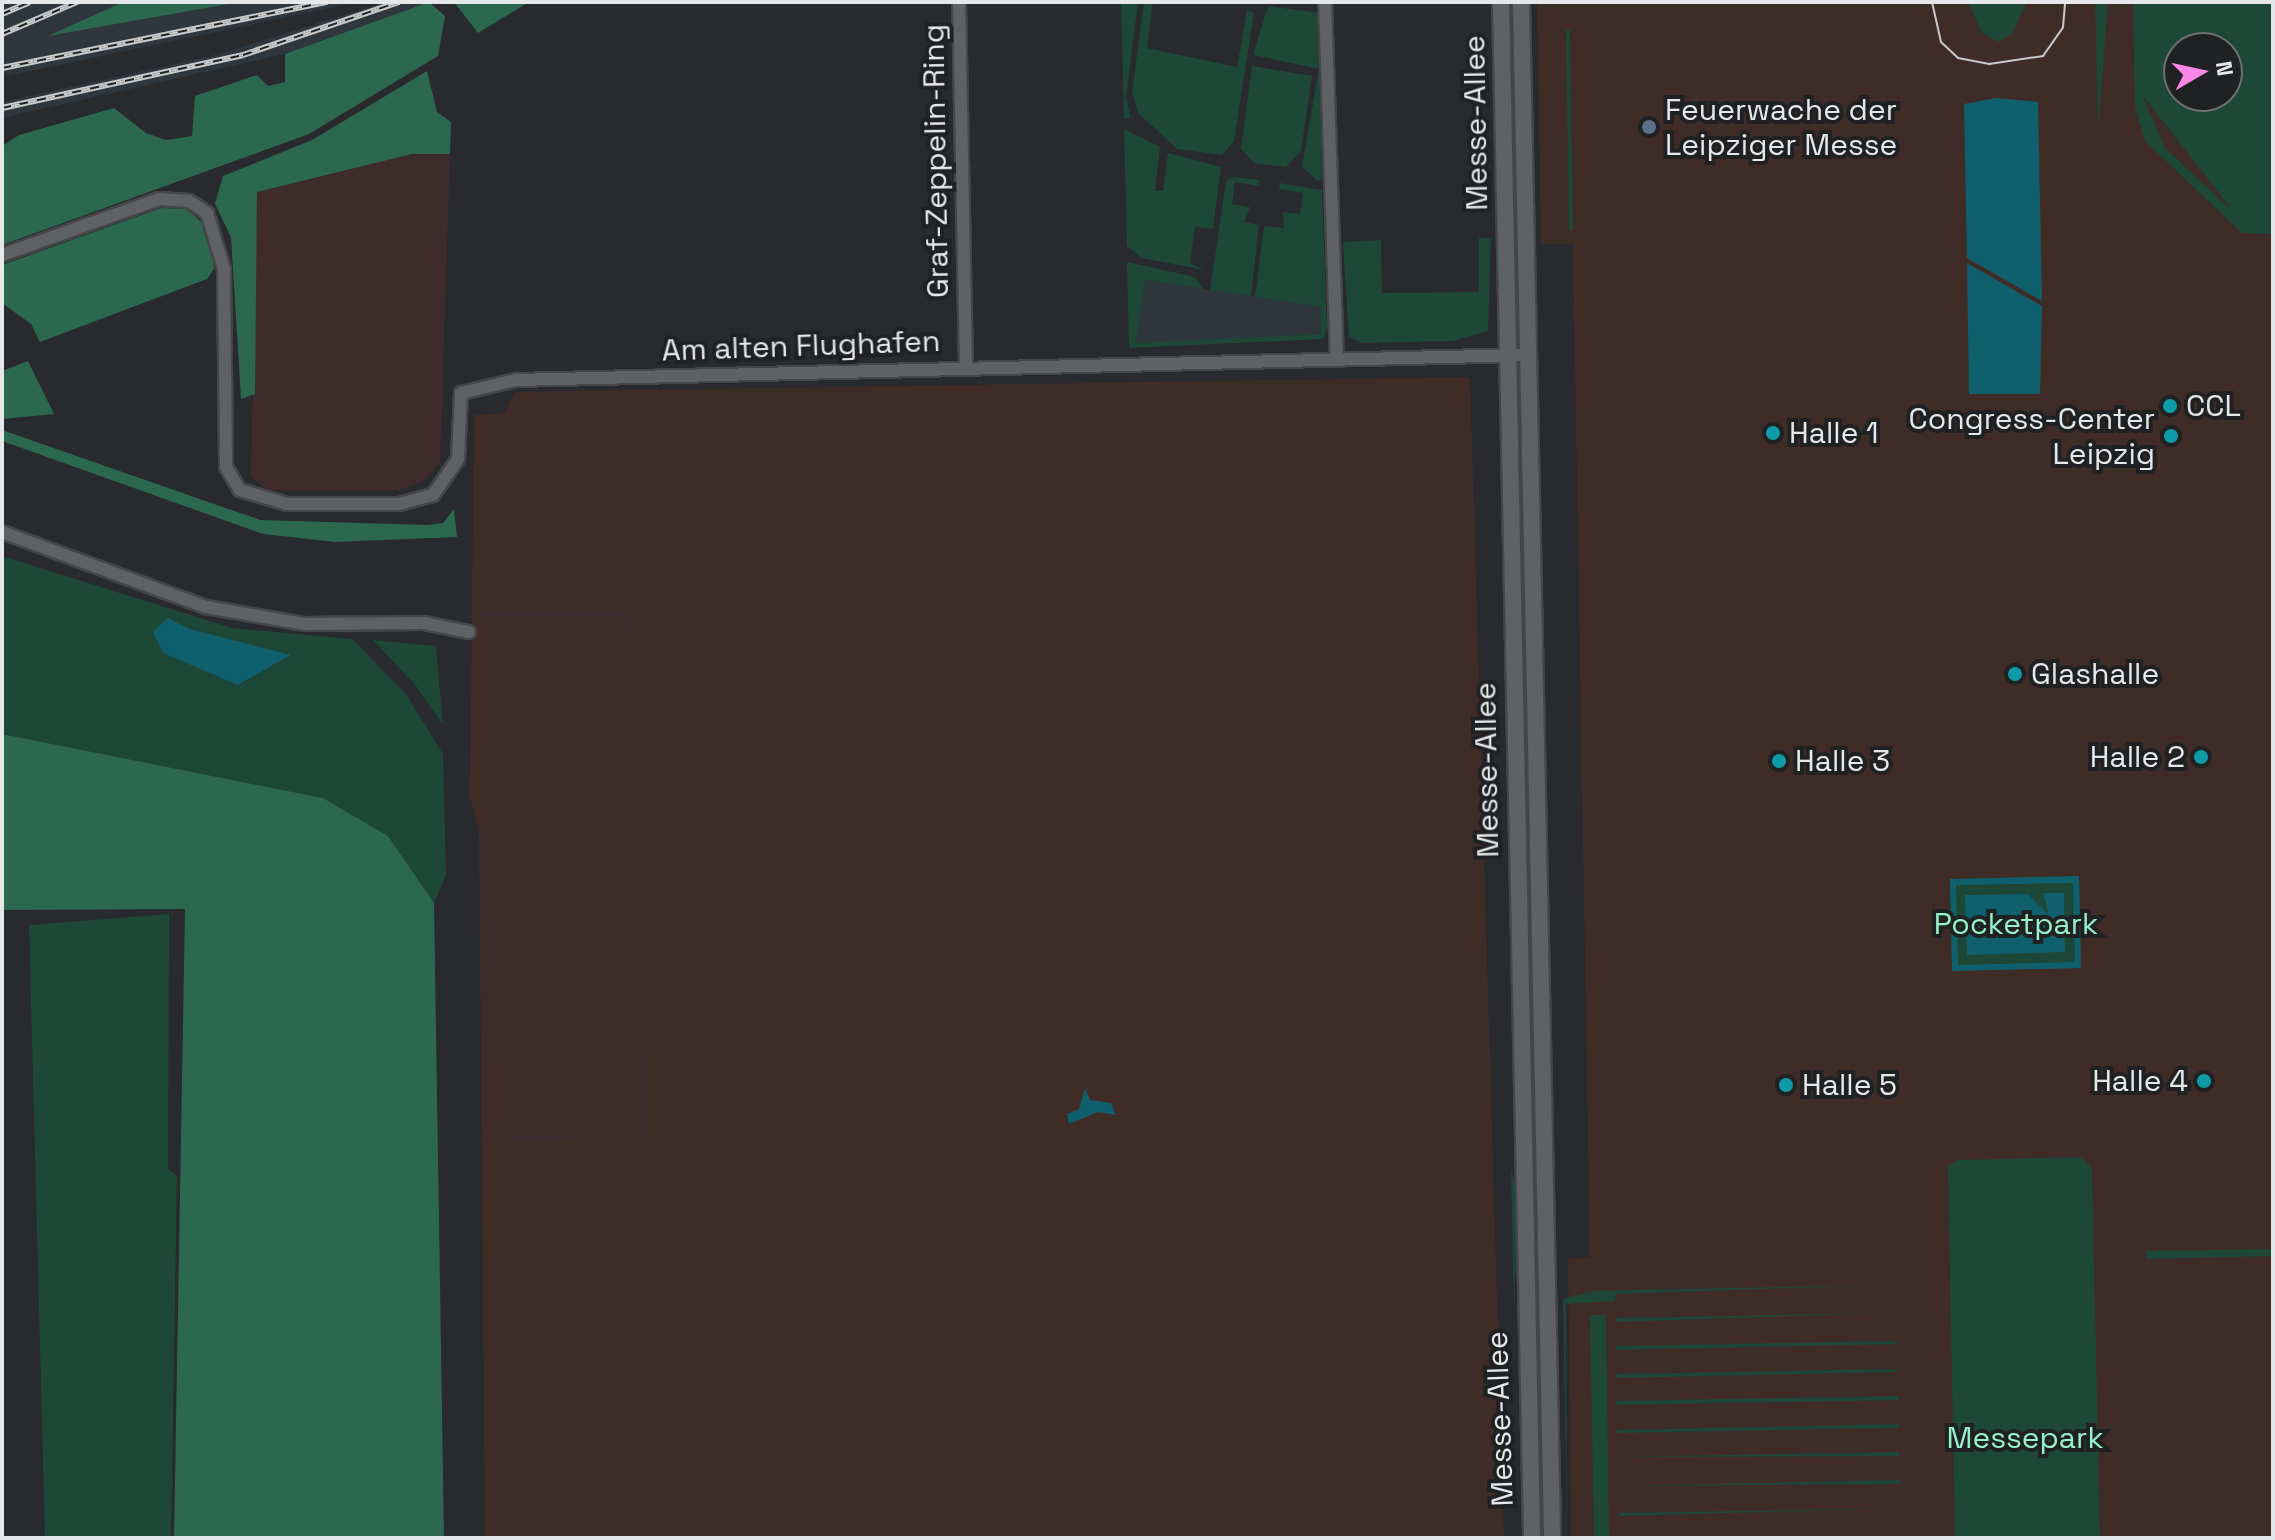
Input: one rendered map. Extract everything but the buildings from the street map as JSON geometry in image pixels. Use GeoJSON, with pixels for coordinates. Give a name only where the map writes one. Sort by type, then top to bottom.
{"type":"FeatureCollection","features":[{"type":"Feature","properties":{"kind":"main road","name":"Messe-Allee"},"geometry":{"type":"LineString","coordinates":[[1501,2],[1523,1250],[1532,1538]]}},
{"type":"Feature","properties":{"kind":"main road","name":"Messe-Allee"},"geometry":{"type":"LineString","coordinates":[[1521,2],[1552,1538]]}},
{"type":"Feature","properties":{"kind":"street","name":"Graf-Zeppelin-Ring"},"geometry":{"type":"LineString","coordinates":[[959,2],[966,367]]}},
{"type":"Feature","properties":{"kind":"street"},"geometry":{"type":"LineString","coordinates":[[1325,2],[1337,359]]}},
{"type":"Feature","properties":{"kind":"street","name":"Am alten Flughafen"},"geometry":{"type":"LineString","coordinates":[[2,255],[159,199],[199,207],[215,227],[224,269],[222,420],[226,467],[252,497],[399,504],[433,495],[453,474],[459,399],[470,387],[966,367],[1528,355]]}},
{"type":"Feature","properties":{"kind":"street"},"geometry":{"type":"LineString","coordinates":[[2,532],[206,607],[304,624],[424,623],[469,632]]}},
{"type":"Feature","properties":{"kind":"shaded area"},"geometry":{"type":"Polygon","coordinates":[[[2,2],[123,2],[53,35],[240,2],[359,2],[2,77],[2,2]]]}},
{"type":"Feature","properties":{"kind":"shaded area"},"geometry":{"type":"Polygon","coordinates":[[[385,2],[429,2],[285,54],[2,118],[2,102],[219,54],[385,2]]]}},
{"type":"Feature","properties":{"kind":"shaded area"},"geometry":{"type":"Polygon","coordinates":[[[1537,2],[2139,2],[2142,95],[2250,233],[2273,234],[2273,1538],[1571,1538],[1568,1259],[1590,1257],[1573,244],[1541,244],[1537,2]]]}},
{"type":"Feature","properties":{"kind":"shaded area"},"geometry":{"type":"Polygon","coordinates":[[[412,154],[450,154],[440,461],[427,479],[401,490],[267,490],[251,476],[257,192],[412,154]]]}},
{"type":"Feature","properties":{"kind":"shaded area"},"geometry":{"type":"Polygon","coordinates":[[[1145,280],[1322,307],[1323,327],[1316,338],[1135,343],[1145,280]]]}},
{"type":"Feature","properties":{"kind":"shaded area"},"geometry":{"type":"Polygon","coordinates":[[[1470,377],[1504,1538],[485,1538],[479,830],[470,797],[474,415],[503,414],[516,392],[1470,377]]]}},
{"type":"Feature","properties":{"kind":"shaded area"},"geometry":{"type":"Polygon","coordinates":[[[635,610],[646,1135],[487,1143],[480,612],[635,610]]]}},
{"type":"Feature","properties":{"kind":"green space"},"geometry":{"type":"Polygon","coordinates":[[[123,2],[240,2],[48,36],[123,2]]]}},
{"type":"Feature","properties":{"kind":"green space"},"geometry":{"type":"Polygon","coordinates":[[[429,2],[445,16],[438,56],[309,134],[2,245],[2,146],[19,135],[114,108],[146,133],[166,140],[192,136],[195,96],[257,75],[268,86],[285,82],[285,54],[429,2]]]}},
{"type":"Feature","properties":{"kind":"green space"},"geometry":{"type":"Polygon","coordinates":[[[454,2],[529,2],[478,33],[454,2]]]}},
{"type":"Feature","properties":{"kind":"green space"},"geometry":{"type":"Polygon","coordinates":[[[1121,2],[1138,2],[1126,98],[1131,119],[1124,118],[1121,2]]]}},
{"type":"Feature","properties":{"kind":"green space"},"geometry":{"type":"Polygon","coordinates":[[[1144,2],[1153,2],[1147,48],[1237,67],[1247,10],[1254,13],[1234,141],[1222,155],[1177,149],[1138,113],[1132,91],[1144,2]]]}},
{"type":"Feature","properties":{"kind":"green space"},"geometry":{"type":"Polygon","coordinates":[[[1968,2],[2027,2],[2012,34],[1999,42],[1982,33],[1968,2]]]}},
{"type":"Feature","properties":{"kind":"green space"},"geometry":{"type":"Polygon","coordinates":[[[2095,2],[2108,2],[2099,121],[2098,119],[2095,2]]]}},
{"type":"Feature","properties":{"kind":"green space"},"geometry":{"type":"Polygon","coordinates":[[[2133,2],[2273,2],[2273,234],[2242,233],[2145,141],[2135,107],[2133,2]],[[2143,96],[2165,148],[2229,206],[2143,96]]]}},
{"type":"Feature","properties":{"kind":"green space"},"geometry":{"type":"Polygon","coordinates":[[[1268,6],[1319,13],[1322,179],[1318,181],[1302,167],[1319,69],[1253,55],[1268,6]]]}},
{"type":"Feature","properties":{"kind":"green space"},"geometry":{"type":"Polygon","coordinates":[[[1566,30],[1570,30],[1573,230],[1569,230],[1566,30]]]}},
{"type":"Feature","properties":{"kind":"green space"},"geometry":{"type":"Polygon","coordinates":[[[1252,66],[1312,76],[1301,151],[1286,167],[1254,163],[1241,149],[1252,66]]]}},
{"type":"Feature","properties":{"kind":"green space"},"geometry":{"type":"Polygon","coordinates":[[[427,71],[437,112],[451,122],[450,154],[412,154],[257,192],[255,394],[241,399],[231,237],[215,204],[223,176],[312,140],[427,71]]]}},
{"type":"Feature","properties":{"kind":"green space"},"geometry":{"type":"Polygon","coordinates":[[[1124,129],[1160,147],[1155,191],[1163,191],[1168,153],[1221,167],[1213,229],[1195,227],[1190,263],[1205,270],[1142,258],[1127,246],[1124,129]]]}},
{"type":"Feature","properties":{"kind":"green space"},"geometry":{"type":"Polygon","coordinates":[[[1233,177],[1260,180],[1259,186],[1235,182],[1232,204],[1250,207],[1244,222],[1259,225],[1251,296],[1210,290],[1226,181],[1233,177]]]}},
{"type":"Feature","properties":{"kind":"green space"},"geometry":{"type":"Polygon","coordinates":[[[1280,183],[1322,190],[1327,328],[1323,339],[1129,348],[1127,262],[1195,277],[1203,289],[1145,280],[1136,343],[1320,334],[1322,307],[1255,297],[1264,226],[1284,228],[1283,212],[1300,214],[1303,193],[1279,189],[1280,183]]]}},
{"type":"Feature","properties":{"kind":"green space"},"geometry":{"type":"Polygon","coordinates":[[[161,208],[187,209],[210,230],[214,269],[207,279],[40,342],[31,324],[2,303],[2,265],[161,208]]]}},
{"type":"Feature","properties":{"kind":"green space"},"geometry":{"type":"Polygon","coordinates":[[[1479,238],[1491,238],[1488,331],[1453,341],[1362,343],[1349,337],[1343,242],[1381,240],[1382,293],[1479,292],[1479,238]]]}},
{"type":"Feature","properties":{"kind":"green space"},"geometry":{"type":"Polygon","coordinates":[[[28,361],[54,414],[2,419],[2,371],[28,361]]]}},
{"type":"Feature","properties":{"kind":"green space"},"geometry":{"type":"Polygon","coordinates":[[[1515,394],[1527,545],[1538,1099],[1530,1100],[1515,394]]]}},
{"type":"Feature","properties":{"kind":"green space"},"geometry":{"type":"Polygon","coordinates":[[[2,430],[260,520],[428,525],[443,523],[454,509],[457,537],[335,542],[263,534],[2,441],[2,430]]]}},
{"type":"Feature","properties":{"kind":"green space"},"geometry":{"type":"Polygon","coordinates":[[[2,556],[232,628],[352,639],[406,694],[443,754],[446,875],[434,903],[388,836],[323,798],[2,734],[2,556]],[[168,618],[238,685],[290,656],[190,629],[168,618]]]}},
{"type":"Feature","properties":{"kind":"green space"},"geometry":{"type":"Polygon","coordinates":[[[373,640],[436,646],[443,725],[416,686],[373,640]]]}},
{"type":"Feature","properties":{"kind":"green space"},"geometry":{"type":"Polygon","coordinates":[[[2,734],[323,798],[388,836],[434,903],[444,1538],[174,1538],[185,909],[2,910],[2,734]]]}},
{"type":"Feature","properties":{"kind":"green space","name":"Pocketpark"},"geometry":{"type":"Polygon","coordinates":[[[2079,876],[2081,968],[1952,971],[1950,879],[2079,876]]]}},
{"type":"Feature","properties":{"kind":"green space"},"geometry":{"type":"Polygon","coordinates":[[[169,914],[168,1169],[177,1176],[171,1538],[45,1538],[29,925],[169,914]]]}},
{"type":"Feature","properties":{"kind":"green space","name":"Messepark"},"geometry":{"type":"Polygon","coordinates":[[[2082,1157],[2092,1169],[2100,1538],[1955,1538],[1948,1166],[1958,1160],[2082,1157]]]}},
{"type":"Feature","properties":{"kind":"green space"},"geometry":{"type":"Polygon","coordinates":[[[1511,1169],[1518,1195],[1514,1308],[1511,1169]]]}},
{"type":"Feature","properties":{"kind":"green space"},"geometry":{"type":"Polygon","coordinates":[[[2273,1249],[2273,1256],[2146,1259],[2146,1251],[2273,1249]]]}},
{"type":"Feature","properties":{"kind":"green space"},"geometry":{"type":"Polygon","coordinates":[[[1878,1285],[1616,1294],[1615,1301],[1566,1304],[1567,1538],[1563,1299],[1593,1291],[1878,1285]]]}},
{"type":"Feature","properties":{"kind":"green space"},"geometry":{"type":"Polygon","coordinates":[[[1880,1313],[1616,1322],[1616,1318],[1880,1313]]]}},
{"type":"Feature","properties":{"kind":"green space"},"geometry":{"type":"Polygon","coordinates":[[[1590,1315],[1606,1315],[1609,1538],[1594,1538],[1590,1315]]]}},
{"type":"Feature","properties":{"kind":"green space"},"geometry":{"type":"Polygon","coordinates":[[[1897,1341],[1897,1344],[1616,1350],[1616,1346],[1897,1341]]]}},
{"type":"Feature","properties":{"kind":"green space"},"geometry":{"type":"Polygon","coordinates":[[[1897,1369],[1897,1372],[1616,1378],[1616,1374],[1897,1369]]]}},
{"type":"Feature","properties":{"kind":"green space"},"geometry":{"type":"Polygon","coordinates":[[[1898,1396],[1898,1400],[1616,1405],[1616,1401],[1898,1396]]]}},
{"type":"Feature","properties":{"kind":"green space"},"geometry":{"type":"Polygon","coordinates":[[[1898,1424],[1898,1428],[1617,1433],[1617,1430],[1898,1424]]]}},
{"type":"Feature","properties":{"kind":"green space"},"geometry":{"type":"Polygon","coordinates":[[[1899,1452],[1899,1456],[1617,1457],[1899,1452]]]}},
{"type":"Feature","properties":{"kind":"green space"},"geometry":{"type":"Polygon","coordinates":[[[1899,1480],[1900,1484],[1618,1486],[1899,1480]]]}},
{"type":"Feature","properties":{"kind":"green space"},"geometry":{"type":"Polygon","coordinates":[[[1900,1508],[1619,1516],[1619,1513],[1900,1508]]]}},
{"type":"Feature","properties":{"kind":"water"},"geometry":{"type":"Polygon","coordinates":[[[1996,98],[2038,102],[2042,301],[1967,258],[1964,104],[1996,98]]]}},
{"type":"Feature","properties":{"kind":"water"},"geometry":{"type":"Polygon","coordinates":[[[1967,263],[2042,306],[2040,394],[1969,394],[1967,263]]]}},
{"type":"Feature","properties":{"kind":"water"},"geometry":{"type":"Polygon","coordinates":[[[168,618],[190,629],[291,655],[238,685],[163,653],[153,632],[168,618]]]}},
{"type":"Feature","properties":{"kind":"water"},"geometry":{"type":"Polygon","coordinates":[[[2079,876],[2081,968],[1952,971],[1950,879],[2079,876]],[[2073,883],[1956,885],[1958,965],[2075,962],[2073,883]]]}},
{"type":"Feature","properties":{"kind":"water"},"geometry":{"type":"Polygon","coordinates":[[[2043,893],[2064,893],[2065,952],[1967,955],[1965,895],[2028,894],[2049,915],[2043,893]]]}},
{"type":"Feature","properties":{"kind":"water"},"geometry":{"type":"Polygon","coordinates":[[[1085,1088],[1090,1100],[1111,1103],[1116,1115],[1098,1112],[1069,1124],[1067,1114],[1079,1109],[1085,1088]]]}},
{"type":"Feature","properties":{"kind":"tram line"},"geometry":{"type":"LineString","coordinates":[[1932,2],[1941,42],[1958,58],[1989,64],[2043,56],[2063,27],[2065,2]]}},
{"type":"Feature","properties":{"kind":"railway"},"geometry":{"type":"LineString","coordinates":[[2,14],[30,2]]}},
{"type":"Feature","properties":{"kind":"railway"},"geometry":{"type":"LineString","coordinates":[[2,34],[77,2]]}},
{"type":"Feature","properties":{"kind":"railway"},"geometry":{"type":"LineString","coordinates":[[2,68],[327,2]]}},
{"type":"Feature","properties":{"kind":"railway"},"geometry":{"type":"LineString","coordinates":[[2,108],[243,55],[399,2]]}},
{"type":"Feature","properties":{"kind":"place","name":"Feuerwache der Leipziger Messe"},"geometry":{"type":"Point","coordinates":[1649,127]}},
{"type":"Feature","properties":{"kind":"place","name":"CCL"},"geometry":{"type":"Point","coordinates":[2170,406]}},
{"type":"Feature","properties":{"kind":"place","name":"Halle 1"},"geometry":{"type":"Point","coordinates":[1773,433]}},
{"type":"Feature","properties":{"kind":"place","name":"Congress-Center Leipzig"},"geometry":{"type":"Point","coordinates":[2171,436]}},
{"type":"Feature","properties":{"kind":"place","name":"Glashalle"},"geometry":{"type":"Point","coordinates":[2015,674]}},
{"type":"Feature","properties":{"kind":"place","name":"Halle 2"},"geometry":{"type":"Point","coordinates":[2201,757]}},
{"type":"Feature","properties":{"kind":"place","name":"Halle 3"},"geometry":{"type":"Point","coordinates":[1779,761]}},
{"type":"Feature","properties":{"kind":"place","name":"Halle 4"},"geometry":{"type":"Point","coordinates":[2204,1081]}},
{"type":"Feature","properties":{"kind":"place","name":"Halle 5"},"geometry":{"type":"Point","coordinates":[1786,1085]}}]}
